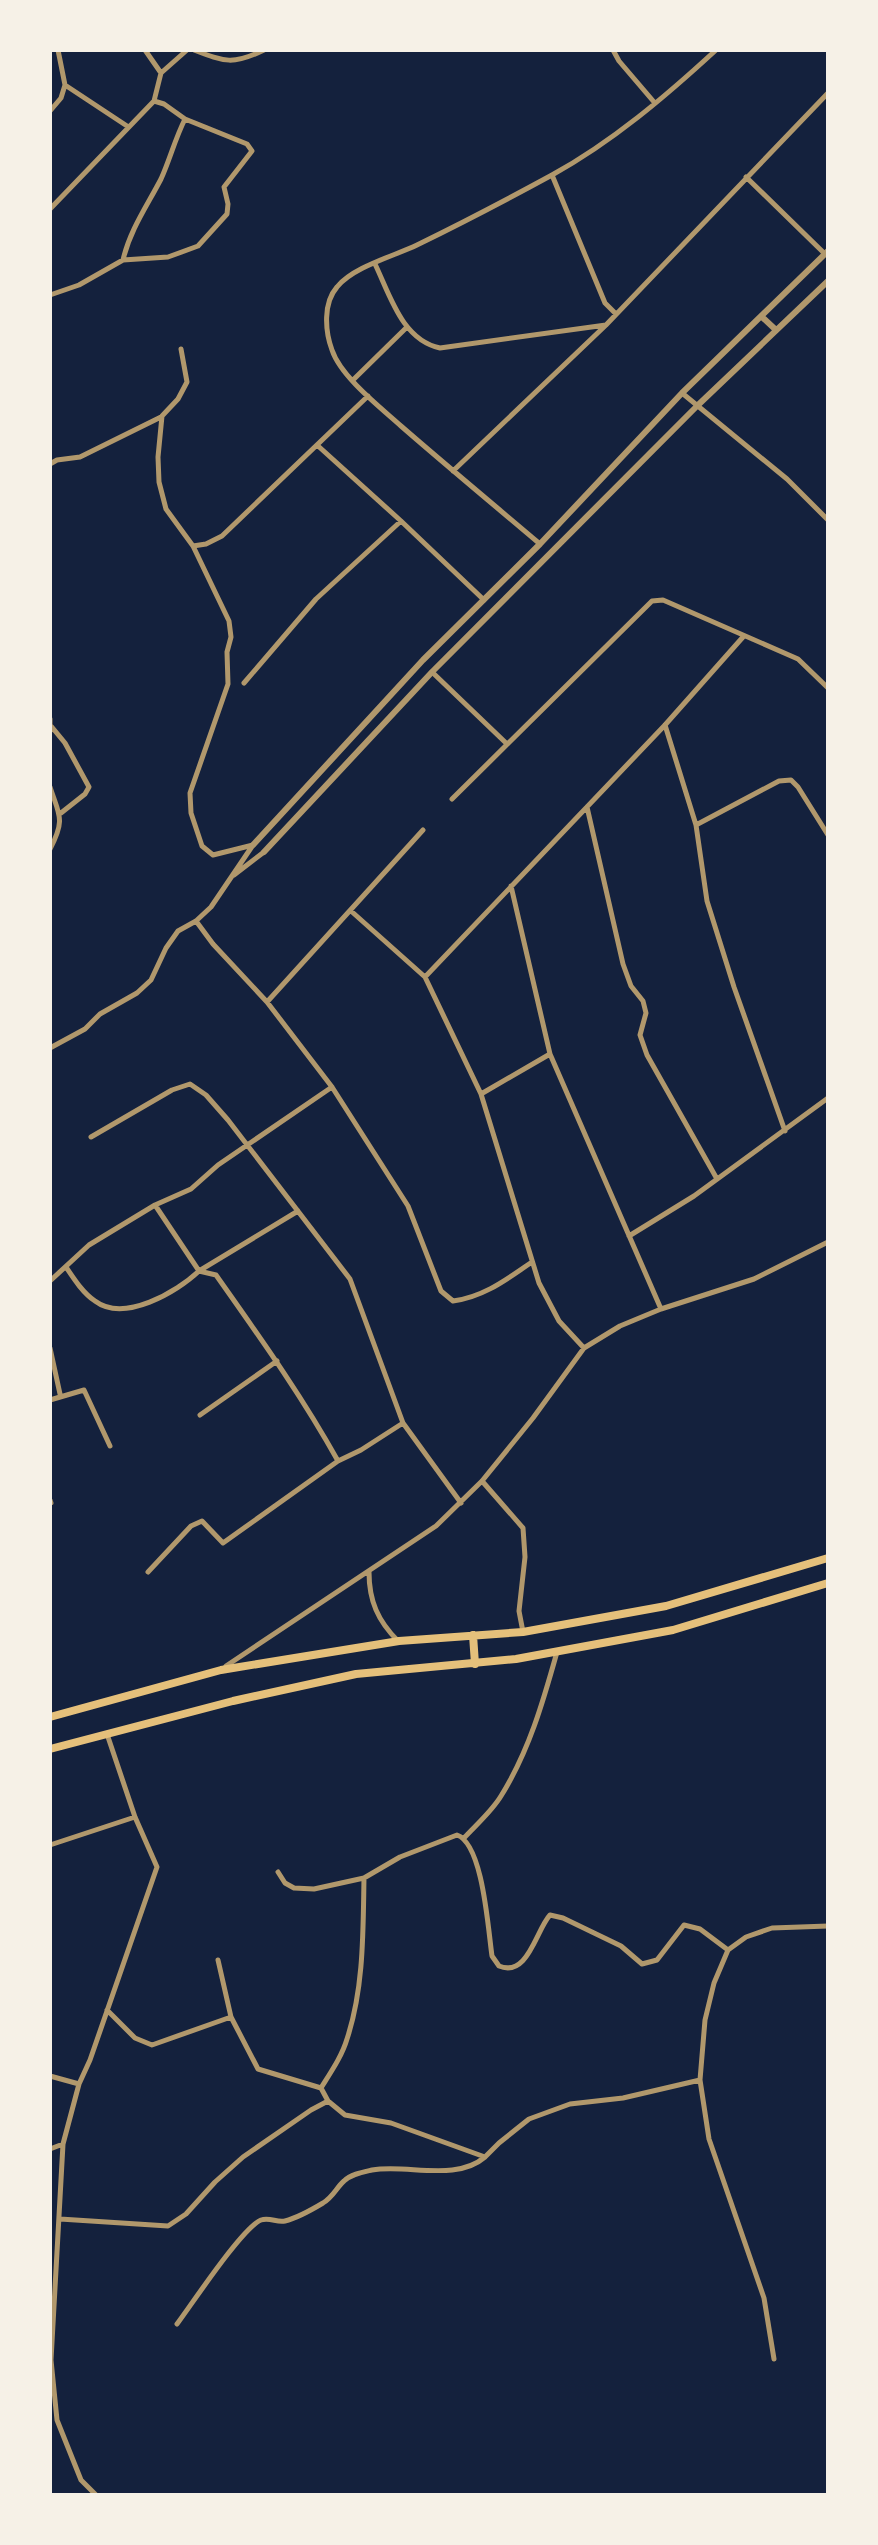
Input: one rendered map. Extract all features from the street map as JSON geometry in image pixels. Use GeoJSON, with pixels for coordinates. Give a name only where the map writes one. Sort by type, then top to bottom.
{"type":"FeatureCollection","features":[{"type":"Feature","properties":{"kind":"main road"},"geometry":{"type":"LineString","coordinates":[[50,1717],[221,1670],[399,1641],[523,1632],[666,1606],[828,1558]]}},
{"type":"Feature","properties":{"kind":"main road"},"geometry":{"type":"LineString","coordinates":[[50,1749],[233,1701],[356,1674],[475,1664],[673,1630],[828,1583]]}},
{"type":"Feature","properties":{"kind":"main road"},"geometry":{"type":"LineString","coordinates":[[473,1635],[475,1664]]}},
{"type":"Feature","properties":{"kind":"street"},"geometry":{"type":"LineString","coordinates":[[50,111],[61,98],[65,85],[58,50]]}},
{"type":"Feature","properties":{"kind":"street"},"geometry":{"type":"LineString","coordinates":[[145,50],[161,73]]}},
{"type":"Feature","properties":{"kind":"street"},"geometry":{"type":"LineString","coordinates":[[50,209],[154,101],[161,73],[187,50]]}},
{"type":"Feature","properties":{"kind":"street"},"geometry":{"type":"LineString","coordinates":[[194,50],[233,62],[264,50]]}},
{"type":"Feature","properties":{"kind":"street"},"geometry":{"type":"LineString","coordinates":[[613,50],[654,102]]}},
{"type":"Feature","properties":{"kind":"street"},"geometry":{"type":"LineString","coordinates":[[540,544],[453,471],[353,380],[332,353],[328,299],[338,284],[552,175],[597,148],[716,50]]}},
{"type":"Feature","properties":{"kind":"street"},"geometry":{"type":"LineString","coordinates":[[65,85],[127,126]]}},
{"type":"Feature","properties":{"kind":"street"},"geometry":{"type":"LineString","coordinates":[[453,471],[606,325],[828,93]]}},
{"type":"Feature","properties":{"kind":"street"},"geometry":{"type":"LineString","coordinates":[[50,295],[79,285],[123,260],[168,257],[198,246],[227,214],[224,187],[252,151],[247,144],[185,119],[164,104],[154,101]]}},
{"type":"Feature","properties":{"kind":"street"},"geometry":{"type":"LineString","coordinates":[[123,260],[128,238],[162,176],[185,119]]}},
{"type":"Feature","properties":{"kind":"street"},"geometry":{"type":"LineString","coordinates":[[552,175],[605,303],[616,314]]}},
{"type":"Feature","properties":{"kind":"street"},"geometry":{"type":"LineString","coordinates":[[50,1048],[85,1029],[100,1014],[137,993],[151,980],[178,931],[196,921],[211,907],[253,845],[423,660],[540,544],[682,393],[826,252],[746,177]]}},
{"type":"Feature","properties":{"kind":"street"},"geometry":{"type":"LineString","coordinates":[[375,264],[406,328],[423,342],[440,348],[606,325]]}},
{"type":"Feature","properties":{"kind":"street"},"geometry":{"type":"LineString","coordinates":[[230,878],[264,852],[432,672],[697,406],[828,281]]}},
{"type":"Feature","properties":{"kind":"street"},"geometry":{"type":"LineString","coordinates":[[761,316],[776,330]]}},
{"type":"Feature","properties":{"kind":"street"},"geometry":{"type":"LineString","coordinates":[[353,380],[406,328]]}},
{"type":"Feature","properties":{"kind":"street"},"geometry":{"type":"LineString","coordinates":[[50,464],[80,457],[162,416],[178,399],[187,382],[181,349]]}},
{"type":"Feature","properties":{"kind":"street"},"geometry":{"type":"LineString","coordinates":[[682,393],[787,479],[828,520]]}},
{"type":"Feature","properties":{"kind":"street"},"geometry":{"type":"LineString","coordinates":[[193,546],[222,536],[368,396]]}},
{"type":"Feature","properties":{"kind":"street"},"geometry":{"type":"LineString","coordinates":[[162,416],[159,482],[166,509],[193,546],[229,621],[231,637],[227,652],[228,684],[190,793],[191,813],[202,846],[213,855],[253,845]]}},
{"type":"Feature","properties":{"kind":"street"},"geometry":{"type":"LineString","coordinates":[[317,445],[484,600]]}},
{"type":"Feature","properties":{"kind":"street"},"geometry":{"type":"LineString","coordinates":[[244,683],[316,599],[401,521]]}},
{"type":"Feature","properties":{"kind":"street"},"geometry":{"type":"LineString","coordinates":[[452,799],[652,601],[663,600],[798,659],[828,688]]}},
{"type":"Feature","properties":{"kind":"street"},"geometry":{"type":"LineString","coordinates":[[425,977],[665,725],[743,637]]}},
{"type":"Feature","properties":{"kind":"street"},"geometry":{"type":"LineString","coordinates":[[432,672],[506,743]]}},
{"type":"Feature","properties":{"kind":"street"},"geometry":{"type":"LineString","coordinates":[[50,719],[51,729],[65,743],[89,787],[85,794],[61,813]]}},
{"type":"Feature","properties":{"kind":"street"},"geometry":{"type":"LineString","coordinates":[[665,725],[696,825],[707,901],[785,1131]]}},
{"type":"Feature","properties":{"kind":"street"},"geometry":{"type":"LineString","coordinates":[[696,825],[779,781],[791,780],[828,835]]}},
{"type":"Feature","properties":{"kind":"street"},"geometry":{"type":"LineString","coordinates":[[50,787],[61,813],[50,849]]}},
{"type":"Feature","properties":{"kind":"street"},"geometry":{"type":"LineString","coordinates":[[587,806],[623,964],[646,1013],[640,1035],[647,1055],[717,1179]]}},
{"type":"Feature","properties":{"kind":"street"},"geometry":{"type":"LineString","coordinates":[[267,1002],[423,830]]}},
{"type":"Feature","properties":{"kind":"street"},"geometry":{"type":"LineString","coordinates":[[510,886],[550,1054],[661,1309]]}},
{"type":"Feature","properties":{"kind":"street"},"geometry":{"type":"LineString","coordinates":[[351,911],[425,977],[481,1094],[539,1283],[559,1321],[584,1348]]}},
{"type":"Feature","properties":{"kind":"street"},"geometry":{"type":"LineString","coordinates":[[196,921],[267,1002],[332,1087],[408,1206],[441,1291],[453,1301],[468,1299],[486,1292],[532,1262]]}},
{"type":"Feature","properties":{"kind":"street"},"geometry":{"type":"LineString","coordinates":[[481,1094],[550,1054]]}},
{"type":"Feature","properties":{"kind":"street"},"geometry":{"type":"LineString","coordinates":[[91,1137],[172,1090],[190,1084],[206,1095],[350,1279],[403,1423],[461,1503]]}},
{"type":"Feature","properties":{"kind":"street"},"geometry":{"type":"LineString","coordinates":[[50,1281],[89,1245],[155,1205],[191,1189],[218,1165],[332,1087]]}},
{"type":"Feature","properties":{"kind":"street"},"geometry":{"type":"LineString","coordinates":[[629,1236],[717,1179],[828,1098]]}},
{"type":"Feature","properties":{"kind":"street"},"geometry":{"type":"LineString","coordinates":[[155,1205],[199,1271],[216,1275],[277,1361],[338,1461]]}},
{"type":"Feature","properties":{"kind":"street"},"geometry":{"type":"LineString","coordinates":[[66,1267],[97,1304],[115,1308],[144,1306],[185,1284],[199,1271],[298,1211]]}},
{"type":"Feature","properties":{"kind":"street"},"geometry":{"type":"LineString","coordinates":[[221,1670],[418,1539],[461,1503],[533,1418],[584,1348],[620,1326],[661,1309],[754,1279],[828,1242]]}},
{"type":"Feature","properties":{"kind":"street"},"geometry":{"type":"LineString","coordinates":[[50,1348],[60,1395]]}},
{"type":"Feature","properties":{"kind":"street"},"geometry":{"type":"LineString","coordinates":[[200,1415],[277,1361]]}},
{"type":"Feature","properties":{"kind":"street"},"geometry":{"type":"LineString","coordinates":[[50,1400],[84,1390],[110,1446]]}},
{"type":"Feature","properties":{"kind":"street"},"geometry":{"type":"LineString","coordinates":[[148,1572],[191,1526],[202,1521],[223,1543],[338,1461],[403,1423]]}},
{"type":"Feature","properties":{"kind":"street"},"geometry":{"type":"LineString","coordinates":[[482,1481],[523,1528],[525,1557],[519,1611],[523,1632]]}},
{"type":"Feature","properties":{"kind":"street"},"geometry":{"type":"LineString","coordinates":[[369,1571],[372,1602],[387,1630],[399,1641]]}},
{"type":"Feature","properties":{"kind":"street"},"geometry":{"type":"LineString","coordinates":[[464,1838],[500,1799],[527,1749],[558,1651]]}},
{"type":"Feature","properties":{"kind":"street"},"geometry":{"type":"LineString","coordinates":[[96,2495],[81,2480],[57,2420],[51,2360],[53,2252],[60,2219],[63,2144],[79,2084],[157,1867],[135,1817],[107,1734]]}},
{"type":"Feature","properties":{"kind":"street"},"geometry":{"type":"LineString","coordinates":[[50,1845],[135,1817]]}},
{"type":"Feature","properties":{"kind":"street"},"geometry":{"type":"LineString","coordinates":[[278,1872],[285,1883],[305,1890],[364,1878],[400,1857],[451,1836],[464,1838],[473,1850],[492,1956],[499,1966],[512,1967],[526,1958],[550,1915],[563,1918],[621,1946],[642,1964],[657,1960],[684,1925],[700,1929],[728,1950]]}},
{"type":"Feature","properties":{"kind":"street"},"geometry":{"type":"LineString","coordinates":[[321,2088],[347,2040],[354,2012],[363,1928],[364,1878]]}},
{"type":"Feature","properties":{"kind":"street"},"geometry":{"type":"LineString","coordinates":[[774,2359],[764,2298],[709,2139],[700,2080],[705,2020],[714,1983],[728,1950],[746,1937],[772,1928],[828,1926]]}},
{"type":"Feature","properties":{"kind":"street"},"geometry":{"type":"LineString","coordinates":[[218,1960],[231,2017],[258,2069],[321,2088],[328,2101],[345,2115],[391,2123],[485,2157]]}},
{"type":"Feature","properties":{"kind":"street"},"geometry":{"type":"LineString","coordinates":[[107,2010],[135,2038],[152,2045],[231,2017]]}},
{"type":"Feature","properties":{"kind":"street"},"geometry":{"type":"LineString","coordinates":[[50,2076],[79,2084]]}},
{"type":"Feature","properties":{"kind":"street"},"geometry":{"type":"LineString","coordinates":[[177,2324],[244,2234],[259,2221],[266,2218],[282,2222],[323,2203],[344,2181],[356,2174],[388,2168],[453,2170],[475,2166],[529,2119],[570,2104],[623,2098],[700,2080]]}},
{"type":"Feature","properties":{"kind":"street"},"geometry":{"type":"LineString","coordinates":[[60,2219],[168,2226],[186,2214],[243,2157],[328,2101]]}},
{"type":"Feature","properties":{"kind":"street"},"geometry":{"type":"LineString","coordinates":[[50,2149],[63,2144]]}}]}
